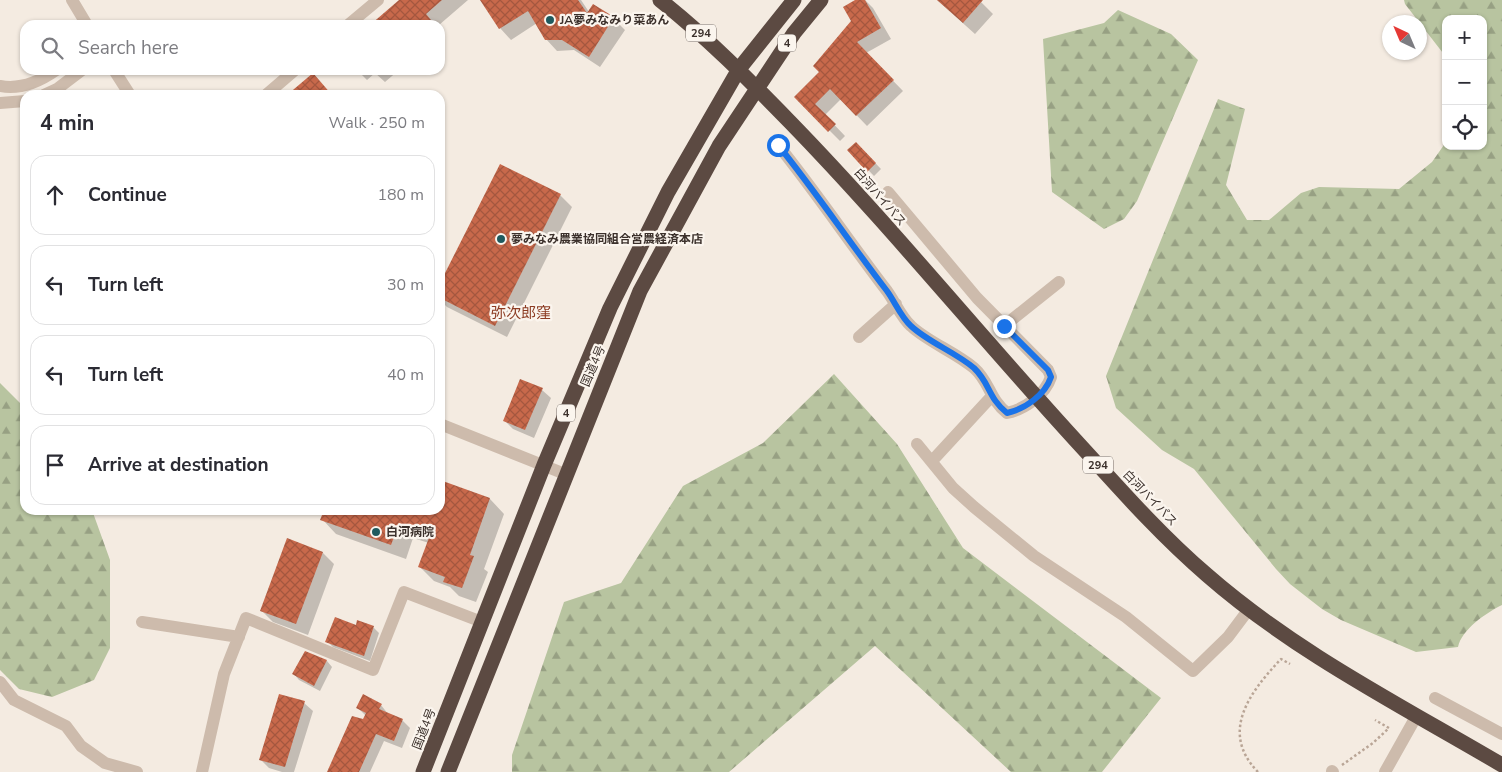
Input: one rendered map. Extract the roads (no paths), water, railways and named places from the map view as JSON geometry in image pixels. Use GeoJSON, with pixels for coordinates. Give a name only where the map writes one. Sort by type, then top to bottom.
{"type":"FeatureCollection","features":[{"type":"Feature","properties":{"kind":"highway","name":"294"},"geometry":{"type":"LineString","coordinates":[[660,0],[700,32],[758,89]]}},
{"type":"Feature","properties":{"kind":"highway","name":"国道4号"},"geometry":{"type":"LineString","coordinates":[[423,772],[544,465],[610,308],[668,192],[739,69],[794,0]]}},
{"type":"Feature","properties":{"kind":"highway","name":"国道4号"},"geometry":{"type":"LineString","coordinates":[[448,772],[565,474],[640,291],[719,146],[794,33],[821,0]]}},
{"type":"Feature","properties":{"kind":"highway","name":"白河バイパス"},"geometry":{"type":"LineString","coordinates":[[758,89],[844,178],[1036,398],[1164,534],[1207,575],[1249,609],[1331,665],[1502,765]]}},
{"type":"Feature","properties":{"kind":"street"},"geometry":{"type":"LineString","coordinates":[[72,0],[84,20]]}},
{"type":"Feature","properties":{"kind":"street"},"geometry":{"type":"LineString","coordinates":[[354,20],[378,0]]}},
{"type":"Feature","properties":{"kind":"street"},"geometry":{"type":"LineString","coordinates":[[0,86],[14,88],[31,85],[48,75]]}},
{"type":"Feature","properties":{"kind":"street"},"geometry":{"type":"LineString","coordinates":[[55,90],[75,75]]}},
{"type":"Feature","properties":{"kind":"street"},"geometry":{"type":"LineString","coordinates":[[117,75],[127,90]]}},
{"type":"Feature","properties":{"kind":"street"},"geometry":{"type":"LineString","coordinates":[[271,90],[289,75]]}},
{"type":"Feature","properties":{"kind":"street"},"geometry":{"type":"LineString","coordinates":[[0,103],[20,101]]}},
{"type":"Feature","properties":{"kind":"street"},"geometry":{"type":"LineString","coordinates":[[778,145],[896,304],[910,326],[974,369],[985,381],[991,397],[1007,413],[1021,410],[1049,384],[1051,377],[1048,370],[1004,326],[888,192]]}},
{"type":"Feature","properties":{"kind":"street"},"geometry":{"type":"LineString","coordinates":[[1004,326],[1059,282]]}},
{"type":"Feature","properties":{"kind":"street"},"geometry":{"type":"LineString","coordinates":[[859,338],[896,304]]}},
{"type":"Feature","properties":{"kind":"street"},"geometry":{"type":"LineString","coordinates":[[932,461],[991,397]]}},
{"type":"Feature","properties":{"kind":"street"},"geometry":{"type":"LineString","coordinates":[[445,426],[565,474]]}},
{"type":"Feature","properties":{"kind":"street"},"geometry":{"type":"LineString","coordinates":[[917,444],[952,488],[1034,556],[1126,617],[1193,671],[1228,637],[1249,609]]}},
{"type":"Feature","properties":{"kind":"street"},"geometry":{"type":"LineString","coordinates":[[202,772],[224,674],[246,618],[374,670],[404,592],[482,622]]}},
{"type":"Feature","properties":{"kind":"street"},"geometry":{"type":"LineString","coordinates":[[142,622],[239,637]]}},
{"type":"Feature","properties":{"kind":"street"},"geometry":{"type":"LineString","coordinates":[[0,682],[14,700],[66,726],[81,746],[105,763],[137,772]]}},
{"type":"Feature","properties":{"kind":"street"},"geometry":{"type":"LineString","coordinates":[[1435,698],[1502,734]]}},
{"type":"Feature","properties":{"kind":"street"},"geometry":{"type":"LineString","coordinates":[[1385,772],[1417,715]]}},
{"type":"Feature","properties":{"kind":"place","name":"JA夢みなみり菜あん"},"geometry":{"type":"Point","coordinates":[550,20]}},
{"type":"Feature","properties":{"kind":"place","name":"夢みなみ農業協同組合営農経済本店"},"geometry":{"type":"Point","coordinates":[501,239]}},
{"type":"Feature","properties":{"kind":"place","name":"白河病院"},"geometry":{"type":"Point","coordinates":[376,532]}},
{"type":"Feature","properties":{"kind":"district","name":"弥次郎窪"},"geometry":{"type":"Point","coordinates":[521,313]}}]}
